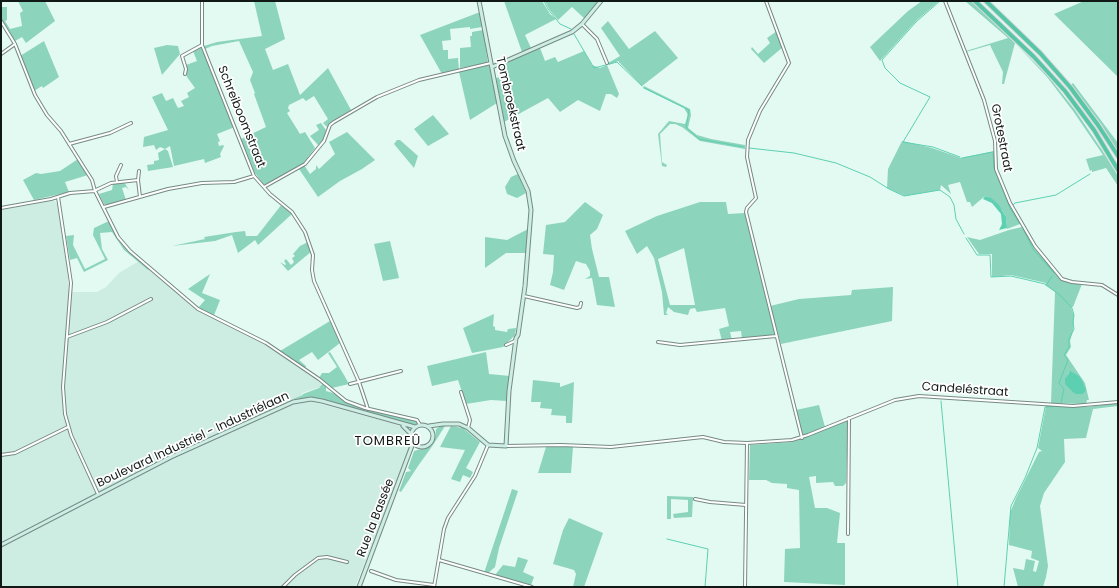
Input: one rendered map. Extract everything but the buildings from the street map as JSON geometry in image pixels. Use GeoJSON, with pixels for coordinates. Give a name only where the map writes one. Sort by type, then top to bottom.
{"type":"FeatureCollection","features":[{"type":"Feature","properties":{"kind":"highway"},"geometry":{"type":"LineString","coordinates":[[975,1],[1034,57],[1065,91],[1094,130],[1118,170]]}},
{"type":"Feature","properties":{"kind":"highway"},"geometry":{"type":"LineString","coordinates":[[986,1],[1040,52],[1070,86],[1118,156]]}},
{"type":"Feature","properties":{"kind":"main road","name":"Tombroekstraat"},"geometry":{"type":"LineString","coordinates":[[479,1],[506,139],[527,189],[531,203],[531,223],[518,335],[515,341],[506,446]]}},
{"type":"Feature","properties":{"kind":"main road"},"geometry":{"type":"LineString","coordinates":[[491,65],[567,34],[582,24],[601,1]]}},
{"type":"Feature","properties":{"kind":"main road","name":"Boulevard Industriel - Industriélaan"},"geometry":{"type":"LineString","coordinates":[[1,545],[171,457],[292,402],[311,399],[322,401],[415,427]]}},
{"type":"Feature","properties":{"kind":"main road"},"geometry":{"type":"LineString","coordinates":[[402,424],[411,434],[413,443],[420,447],[426,447],[431,444],[434,438],[433,432],[429,426]]}},
{"type":"Feature","properties":{"kind":"main road"},"geometry":{"type":"LineString","coordinates":[[411,434],[415,427],[420,425],[429,426],[440,424],[459,424],[468,428],[488,445],[506,446]]}},
{"type":"Feature","properties":{"kind":"main road"},"geometry":{"type":"LineString","coordinates":[[433,432],[440,424]]}},
{"type":"Feature","properties":{"kind":"main road","name":"Rue la Bassée"},"geometry":{"type":"LineString","coordinates":[[358,587],[410,456],[413,443]]}},
{"type":"Feature","properties":{"kind":"main road","name":"Rue la Bassée"},"geometry":{"type":"LineString","coordinates":[[410,456],[414,450],[420,447]]}},
{"type":"Feature","properties":{"kind":"street","name":"Schreiboomstraat"},"geometry":{"type":"LineString","coordinates":[[202,1],[202,45],[254,176],[273,197],[292,212],[305,232],[313,254],[312,270],[314,281],[359,382],[368,408]]}},
{"type":"Feature","properties":{"kind":"street"},"geometry":{"type":"LineString","coordinates":[[766,1],[789,63],[763,105],[748,140],[747,157],[756,198],[747,208],[746,212],[802,438]]}},
{"type":"Feature","properties":{"kind":"street","name":"Grotestraat"},"geometry":{"type":"LineString","coordinates":[[945,1],[984,100],[994,140],[996,169],[1010,203],[1035,246],[1062,279],[1072,282],[1102,285],[1118,295]]}},
{"type":"Feature","properties":{"kind":"street"},"geometry":{"type":"LineString","coordinates":[[1,21],[15,44],[35,95],[46,114],[61,131],[92,180],[95,191],[118,237],[126,248],[191,304],[218,321],[266,343],[320,379],[346,401],[418,421],[420,425]]}},
{"type":"Feature","properties":{"kind":"street"},"geometry":{"type":"LineString","coordinates":[[582,24],[597,39],[607,63]]}},
{"type":"Feature","properties":{"kind":"street"},"geometry":{"type":"LineString","coordinates":[[1,54],[15,44]]}},
{"type":"Feature","properties":{"kind":"street"},"geometry":{"type":"LineString","coordinates":[[185,74],[186,69],[182,56],[202,45]]}},
{"type":"Feature","properties":{"kind":"street"},"geometry":{"type":"LineString","coordinates":[[264,187],[304,164],[324,141],[330,125],[377,97],[420,80],[491,65]]}},
{"type":"Feature","properties":{"kind":"street"},"geometry":{"type":"LineString","coordinates":[[69,144],[110,133],[131,123]]}},
{"type":"Feature","properties":{"kind":"street"},"geometry":{"type":"LineString","coordinates":[[117,182],[116,176],[121,165]]}},
{"type":"Feature","properties":{"kind":"street"},"geometry":{"type":"LineString","coordinates":[[139,171],[138,180],[140,197]]}},
{"type":"Feature","properties":{"kind":"street"},"geometry":{"type":"LineString","coordinates":[[104,207],[114,206],[140,197],[190,184],[234,182],[254,176]]}},
{"type":"Feature","properties":{"kind":"street"},"geometry":{"type":"LineString","coordinates":[[1,208],[58,197],[70,193],[95,191],[96,189],[117,182],[138,180]]}},
{"type":"Feature","properties":{"kind":"street"},"geometry":{"type":"LineString","coordinates":[[58,197],[70,276],[64,399],[68,427],[98,494]]}},
{"type":"Feature","properties":{"kind":"street"},"geometry":{"type":"LineString","coordinates":[[523,298],[577,308],[580,307],[581,303]]}},
{"type":"Feature","properties":{"kind":"street"},"geometry":{"type":"LineString","coordinates":[[67,337],[107,322],[151,299]]}},
{"type":"Feature","properties":{"kind":"street"},"geometry":{"type":"LineString","coordinates":[[658,342],[680,345],[776,336]]}},
{"type":"Feature","properties":{"kind":"street"},"geometry":{"type":"LineString","coordinates":[[506,345],[515,341]]}},
{"type":"Feature","properties":{"kind":"street"},"geometry":{"type":"LineString","coordinates":[[350,384],[401,371]]}},
{"type":"Feature","properties":{"kind":"street"},"geometry":{"type":"LineString","coordinates":[[461,392],[470,420],[468,428]]}},
{"type":"Feature","properties":{"kind":"street","name":"Candeléstraat"},"geometry":{"type":"LineString","coordinates":[[506,446],[561,445],[604,447],[703,437],[724,442],[747,443],[802,438],[895,400],[919,396],[1073,406],[1118,402]]}},
{"type":"Feature","properties":{"kind":"street"},"geometry":{"type":"LineString","coordinates":[[848,534],[849,418]]}},
{"type":"Feature","properties":{"kind":"street"},"geometry":{"type":"LineString","coordinates":[[1,455],[15,453],[68,427]]}},
{"type":"Feature","properties":{"kind":"street"},"geometry":{"type":"LineString","coordinates":[[745,587],[747,443]]}},
{"type":"Feature","properties":{"kind":"street"},"geometry":{"type":"LineString","coordinates":[[371,571],[396,580],[434,586],[444,529],[448,518],[471,484],[488,445]]}},
{"type":"Feature","properties":{"kind":"street"},"geometry":{"type":"LineString","coordinates":[[695,499],[710,502],[746,505]]}},
{"type":"Feature","properties":{"kind":"street"},"geometry":{"type":"LineString","coordinates":[[283,587],[295,575],[318,558],[327,557],[348,562]]}},
{"type":"Feature","properties":{"kind":"street"},"geometry":{"type":"LineString","coordinates":[[439,560],[532,587]]}},
{"type":"Feature","properties":{"kind":"shaded area"},"geometry":{"type":"Polygon","coordinates":[[[18,1],[45,1],[55,21],[26,43],[22,37],[15,41],[1,18],[1,7],[7,7],[7,20],[5,21],[10,29],[22,26],[20,13],[23,11],[18,1]]]}},
{"type":"Feature","properties":{"kind":"shaded area"},"geometry":{"type":"Polygon","coordinates":[[[254,1],[275,1],[285,39],[265,49],[273,70],[288,64],[300,95],[328,68],[351,110],[334,120],[327,127],[323,123],[328,119],[314,96],[306,101],[303,98],[289,105],[288,108],[290,111],[287,113],[300,134],[305,132],[315,148],[303,164],[267,185],[263,184],[255,173],[241,139],[266,127],[250,80],[253,72],[239,41],[212,46],[205,49],[204,46],[217,42],[262,36],[254,1]]]}},
{"type":"Feature","properties":{"kind":"shaded area"},"geometry":{"type":"Polygon","coordinates":[[[504,1],[542,1],[550,14],[556,19],[525,35],[531,48],[522,52],[504,1]]]}},
{"type":"Feature","properties":{"kind":"shaded area"},"geometry":{"type":"Polygon","coordinates":[[[545,1],[599,1],[585,19],[572,7],[558,20],[549,9],[545,1]]]}},
{"type":"Feature","properties":{"kind":"shaded area"},"geometry":{"type":"Polygon","coordinates":[[[922,1],[938,2],[917,20],[880,61],[870,47],[908,11],[922,1]]]}},
{"type":"Feature","properties":{"kind":"shaded area"},"geometry":{"type":"Polygon","coordinates":[[[965,1],[971,1],[1015,43],[1004,84],[1002,84],[1003,72],[990,45],[966,51],[1008,38],[965,1]]]}},
{"type":"Feature","properties":{"kind":"shaded area"},"geometry":{"type":"Polygon","coordinates":[[[1084,1],[1118,2],[1118,77],[1054,14],[1084,1]]]}},
{"type":"Feature","properties":{"kind":"shaded area"},"geometry":{"type":"Polygon","coordinates":[[[480,12],[482,27],[470,29],[470,27],[450,29],[451,40],[442,41],[443,50],[448,50],[448,59],[458,58],[459,70],[442,74],[420,35],[480,12]]]}},
{"type":"Feature","properties":{"kind":"shaded area"},"geometry":{"type":"Polygon","coordinates":[[[608,21],[629,49],[655,31],[678,58],[642,86],[618,61],[609,65],[608,63],[620,56],[601,28],[608,21]]]}},
{"type":"Feature","properties":{"kind":"shaded area"},"geometry":{"type":"Polygon","coordinates":[[[483,30],[488,63],[460,68],[460,48],[471,47],[470,36],[472,36],[472,32],[483,30]]]}},
{"type":"Feature","properties":{"kind":"shaded area"},"geometry":{"type":"Polygon","coordinates":[[[777,31],[783,47],[764,63],[751,49],[752,47],[758,54],[770,43],[767,38],[777,31]]]}},
{"type":"Feature","properties":{"kind":"shaded area"},"geometry":{"type":"Polygon","coordinates":[[[44,41],[59,77],[43,88],[42,86],[34,91],[20,56],[44,41]]]}},
{"type":"Feature","properties":{"kind":"shaded area"},"geometry":{"type":"Polygon","coordinates":[[[1015,43],[1048,76],[1075,110],[1118,176],[1118,186],[1106,168],[1092,172],[1092,170],[1090,171],[1086,159],[1103,155],[1073,111],[1047,77],[1015,43]]]}},
{"type":"Feature","properties":{"kind":"shaded area"},"geometry":{"type":"Polygon","coordinates":[[[167,45],[178,46],[180,54],[162,75],[154,48],[167,45]]]}},
{"type":"Feature","properties":{"kind":"shaded area"},"geometry":{"type":"Polygon","coordinates":[[[201,47],[235,127],[217,134],[220,141],[218,142],[219,146],[224,146],[220,154],[221,157],[205,163],[204,159],[174,166],[170,146],[165,149],[160,147],[156,150],[154,145],[143,147],[144,137],[168,130],[152,97],[162,93],[166,101],[173,98],[178,108],[184,106],[181,101],[189,97],[187,93],[195,88],[187,77],[186,65],[197,61],[193,51],[201,47]]]}},
{"type":"Feature","properties":{"kind":"shaded area"},"geometry":{"type":"Polygon","coordinates":[[[540,48],[545,61],[555,57],[558,62],[584,51],[592,65],[600,68],[607,65],[619,94],[617,98],[611,94],[606,94],[600,111],[578,100],[560,112],[548,98],[504,122],[496,78],[505,76],[500,65],[540,48]]]}},
{"type":"Feature","properties":{"kind":"shaded area"},"geometry":{"type":"Polygon","coordinates":[[[489,65],[497,103],[470,120],[459,72],[489,65]]]}},
{"type":"Feature","properties":{"kind":"shaded area"},"geometry":{"type":"Polygon","coordinates":[[[1073,83],[1118,143],[1118,152],[1101,124],[1071,85],[1073,83]]]}},
{"type":"Feature","properties":{"kind":"shaded area"},"geometry":{"type":"Polygon","coordinates":[[[644,86],[690,109],[691,115],[688,128],[697,135],[745,145],[745,149],[700,141],[682,127],[675,124],[670,124],[660,134],[662,162],[667,165],[666,167],[662,166],[658,134],[669,121],[685,124],[688,115],[684,108],[643,88],[644,86]]]}},
{"type":"Feature","properties":{"kind":"shaded area"},"geometry":{"type":"Polygon","coordinates":[[[433,115],[449,134],[428,146],[414,129],[433,115]]]}},
{"type":"Feature","properties":{"kind":"shaded area"},"geometry":{"type":"Polygon","coordinates":[[[321,123],[326,130],[323,140],[318,145],[310,136],[319,130],[316,125],[321,123]]]}},
{"type":"Feature","properties":{"kind":"shaded area"},"geometry":{"type":"Polygon","coordinates":[[[347,132],[375,160],[340,181],[318,197],[299,169],[304,165],[310,174],[316,169],[316,165],[319,169],[335,154],[329,142],[347,132]]]}},
{"type":"Feature","properties":{"kind":"shaded area"},"geometry":{"type":"Polygon","coordinates":[[[397,140],[400,140],[418,156],[414,168],[394,144],[397,140]]]}},
{"type":"Feature","properties":{"kind":"shaded area"},"geometry":{"type":"Polygon","coordinates":[[[902,141],[932,148],[961,158],[994,151],[995,168],[1010,207],[1020,224],[1007,229],[1006,217],[1002,210],[988,197],[985,196],[972,207],[970,202],[967,202],[960,182],[948,185],[951,194],[941,185],[940,190],[905,196],[887,188],[888,169],[902,141]]]}},
{"type":"Feature","properties":{"kind":"shaded area"},"geometry":{"type":"Polygon","coordinates":[[[165,149],[168,151],[173,167],[148,171],[147,165],[154,164],[154,161],[159,160],[158,153],[165,149]]]}},
{"type":"Feature","properties":{"kind":"shaded area"},"geometry":{"type":"Polygon","coordinates":[[[78,159],[88,175],[65,182],[69,192],[34,200],[23,180],[36,173],[41,174],[60,171],[78,159]]]}},
{"type":"Feature","properties":{"kind":"shaded area"},"geometry":{"type":"Polygon","coordinates":[[[518,174],[526,193],[517,198],[507,194],[505,187],[511,177],[518,174]]]}},
{"type":"Feature","properties":{"kind":"shaded area"},"geometry":{"type":"Polygon","coordinates":[[[124,182],[129,190],[126,187],[122,188],[126,200],[107,205],[104,204],[99,194],[112,190],[113,184],[124,182]]]}},
{"type":"Feature","properties":{"kind":"shaded area"},"geometry":{"type":"Polygon","coordinates":[[[985,196],[991,198],[999,205],[1006,217],[1007,228],[999,230],[1002,224],[1001,214],[992,203],[983,199],[985,196]]]}},
{"type":"Feature","properties":{"kind":"shaded area"},"geometry":{"type":"Polygon","coordinates":[[[55,201],[58,205],[67,262],[69,292],[97,292],[106,287],[119,273],[139,261],[200,312],[261,341],[321,381],[322,383],[320,387],[302,393],[303,395],[309,395],[310,401],[391,423],[408,431],[411,449],[355,587],[1,587],[1,210],[55,201]]]}},
{"type":"Feature","properties":{"kind":"shaded area"},"geometry":{"type":"Polygon","coordinates":[[[585,202],[603,215],[597,229],[590,235],[599,277],[609,277],[615,307],[597,305],[592,278],[585,279],[590,276],[590,271],[586,264],[576,261],[564,290],[550,285],[553,272],[554,255],[543,254],[546,225],[565,222],[585,202]]]}},
{"type":"Feature","properties":{"kind":"shaded area"},"geometry":{"type":"Polygon","coordinates":[[[700,202],[726,202],[728,214],[745,213],[775,333],[773,335],[742,339],[741,331],[730,332],[732,340],[722,341],[719,329],[729,326],[725,308],[697,312],[695,308],[690,309],[688,315],[674,312],[668,307],[666,313],[668,315],[664,315],[662,292],[654,258],[647,246],[637,254],[625,231],[657,216],[700,202]],[[684,248],[658,259],[670,305],[695,305],[684,248]]]}},
{"type":"Feature","properties":{"kind":"shaded area"},"geometry":{"type":"Polygon","coordinates":[[[282,204],[292,214],[258,245],[255,240],[238,253],[232,235],[215,241],[172,246],[205,239],[204,237],[236,232],[245,231],[246,236],[257,236],[282,204]]]}},
{"type":"Feature","properties":{"kind":"shaded area"},"geometry":{"type":"Polygon","coordinates":[[[109,221],[120,240],[129,251],[149,268],[148,270],[124,250],[112,232],[100,233],[102,249],[108,260],[84,272],[77,258],[70,260],[66,236],[74,235],[73,245],[85,269],[105,259],[93,235],[94,228],[109,221]]]}},
{"type":"Feature","properties":{"kind":"shaded area"},"geometry":{"type":"Polygon","coordinates":[[[1022,227],[1034,248],[1062,280],[1082,284],[1073,307],[1071,307],[1074,316],[1073,331],[1070,341],[1071,347],[1066,355],[1085,383],[1089,400],[1087,400],[1086,404],[1051,403],[1055,292],[1045,285],[1046,283],[1011,275],[992,277],[992,254],[979,254],[967,237],[980,240],[1022,227]],[[1069,372],[1066,378],[1075,394],[1083,393],[1085,388],[1081,379],[1069,372]]]}},
{"type":"Feature","properties":{"kind":"shaded area"},"geometry":{"type":"Polygon","coordinates":[[[528,229],[526,253],[506,253],[485,268],[485,237],[507,240],[528,229]]]}},
{"type":"Feature","properties":{"kind":"shaded area"},"geometry":{"type":"Polygon","coordinates":[[[390,241],[399,278],[383,281],[374,244],[390,241]]]}},
{"type":"Feature","properties":{"kind":"shaded area"},"geometry":{"type":"Polygon","coordinates":[[[308,242],[312,251],[288,271],[280,262],[285,265],[286,264],[284,261],[286,259],[291,265],[294,262],[292,258],[295,256],[293,254],[300,246],[308,242]]]}},
{"type":"Feature","properties":{"kind":"shaded area"},"geometry":{"type":"Polygon","coordinates":[[[210,274],[202,293],[220,300],[213,318],[198,308],[205,300],[188,289],[210,274]]]}},
{"type":"Feature","properties":{"kind":"shaded area"},"geometry":{"type":"Polygon","coordinates":[[[893,287],[892,321],[781,344],[770,306],[799,299],[851,295],[852,290],[893,287]]]}},
{"type":"Feature","properties":{"kind":"shaded area"},"geometry":{"type":"Polygon","coordinates":[[[494,314],[493,326],[495,327],[495,330],[507,332],[508,329],[516,328],[515,335],[503,347],[472,353],[463,328],[494,314]]]}},
{"type":"Feature","properties":{"kind":"shaded area"},"geometry":{"type":"Polygon","coordinates":[[[330,321],[340,343],[318,360],[312,352],[299,360],[306,366],[305,369],[280,351],[330,321]]]}},
{"type":"Feature","properties":{"kind":"shaded area"},"geometry":{"type":"Polygon","coordinates":[[[330,352],[349,384],[332,388],[319,378],[322,373],[329,373],[337,367],[328,353],[330,352]]]}},
{"type":"Feature","properties":{"kind":"shaded area"},"geometry":{"type":"Polygon","coordinates":[[[486,352],[489,374],[510,376],[507,401],[491,400],[466,404],[458,380],[432,386],[427,366],[486,352]]]}},
{"type":"Feature","properties":{"kind":"shaded area"},"geometry":{"type":"Polygon","coordinates":[[[1070,371],[1079,376],[1082,380],[1086,390],[1083,394],[1075,394],[1065,384],[1065,379],[1070,371]]]}},
{"type":"Feature","properties":{"kind":"shaded area"},"geometry":{"type":"Polygon","coordinates":[[[533,380],[560,383],[560,387],[574,382],[572,423],[566,423],[566,416],[551,415],[552,409],[540,408],[541,402],[531,402],[533,380]]]}},
{"type":"Feature","properties":{"kind":"shaded area"},"geometry":{"type":"Polygon","coordinates":[[[323,383],[326,386],[326,391],[333,393],[353,405],[416,421],[417,424],[413,425],[318,398],[293,399],[319,388],[323,383]]]}},
{"type":"Feature","properties":{"kind":"shaded area"},"geometry":{"type":"Polygon","coordinates":[[[1118,403],[1118,406],[1093,409],[1086,438],[1064,439],[1065,462],[1044,493],[1040,506],[1048,566],[1043,587],[1018,587],[1013,568],[1024,570],[1026,559],[1035,561],[1033,571],[1036,572],[1039,561],[1031,558],[1032,551],[1009,545],[1010,513],[1039,452],[1042,451],[1038,448],[1046,406],[1087,407],[1118,403]]]}},
{"type":"Feature","properties":{"kind":"shaded area"},"geometry":{"type":"Polygon","coordinates":[[[819,405],[825,427],[803,436],[796,410],[819,405]]]}},
{"type":"Feature","properties":{"kind":"shaded area"},"geometry":{"type":"Polygon","coordinates":[[[848,420],[846,483],[843,486],[835,486],[833,482],[816,483],[816,476],[809,477],[815,508],[827,508],[840,513],[837,543],[845,543],[845,585],[784,582],[785,549],[800,548],[799,490],[787,488],[787,484],[772,483],[766,480],[749,480],[750,445],[793,442],[848,420]]]}},
{"type":"Feature","properties":{"kind":"shaded area"},"geometry":{"type":"Polygon","coordinates":[[[441,426],[445,426],[401,492],[399,491],[406,472],[411,471],[408,468],[414,451],[431,446],[435,439],[436,429],[441,426]]]}},
{"type":"Feature","properties":{"kind":"shaded area"},"geometry":{"type":"Polygon","coordinates":[[[451,426],[463,428],[480,442],[466,468],[473,472],[470,478],[463,475],[460,482],[451,479],[465,450],[440,447],[451,426]]]}},
{"type":"Feature","properties":{"kind":"shaded area"},"geometry":{"type":"Polygon","coordinates":[[[546,447],[573,447],[571,473],[538,473],[546,447]]]}},
{"type":"Feature","properties":{"kind":"shaded area"},"geometry":{"type":"Polygon","coordinates":[[[512,489],[518,491],[499,548],[495,567],[487,574],[484,573],[512,489]]]}},
{"type":"Feature","properties":{"kind":"shaded area"},"geometry":{"type":"Polygon","coordinates":[[[667,496],[693,497],[692,517],[674,518],[673,514],[688,512],[688,500],[671,499],[671,519],[667,519],[667,496]]]}},
{"type":"Feature","properties":{"kind":"shaded area"},"geometry":{"type":"Polygon","coordinates":[[[569,518],[603,533],[584,587],[573,587],[576,574],[574,570],[553,564],[563,530],[569,518]]]}},
{"type":"Feature","properties":{"kind":"shaded area"},"geometry":{"type":"Polygon","coordinates":[[[518,557],[528,560],[523,572],[534,577],[531,585],[495,575],[503,565],[515,567],[518,557]]]}},
{"type":"Feature","properties":{"kind":"waterway"},"geometry":{"type":"LineString","coordinates":[[544,1],[548,9],[560,24],[571,29]]}},
{"type":"Feature","properties":{"kind":"waterway"},"geometry":{"type":"LineString","coordinates":[[940,1],[916,22],[882,60],[885,68],[900,83],[930,97],[903,142],[933,147],[960,157]]}},
{"type":"Feature","properties":{"kind":"waterway"},"geometry":{"type":"LineString","coordinates":[[574,34],[594,68],[606,65]]}},
{"type":"Feature","properties":{"kind":"waterway"},"geometry":{"type":"LineString","coordinates":[[609,64],[617,62],[642,86]]}},
{"type":"Feature","properties":{"kind":"waterway"},"geometry":{"type":"LineString","coordinates":[[644,88],[689,110],[686,127],[699,139],[744,147]]}},
{"type":"Feature","properties":{"kind":"waterway"},"geometry":{"type":"LineString","coordinates":[[749,148],[794,153],[836,163],[870,177],[889,189],[904,196],[940,190],[950,197],[954,205],[956,219],[964,234]]}},
{"type":"Feature","properties":{"kind":"waterway"},"geometry":{"type":"LineString","coordinates":[[962,158],[993,152]]}},
{"type":"Feature","properties":{"kind":"waterway"},"geometry":{"type":"LineString","coordinates":[[993,154],[994,168],[1010,208],[1020,224]]}},
{"type":"Feature","properties":{"kind":"waterway"},"geometry":{"type":"LineString","coordinates":[[1013,205],[1015,203],[1056,195],[1090,174]]}},
{"type":"Feature","properties":{"kind":"waterway"},"geometry":{"type":"LineString","coordinates":[[1023,229],[1033,249],[1054,273]]}},
{"type":"Feature","properties":{"kind":"waterway"},"geometry":{"type":"LineString","coordinates":[[966,238],[977,255],[990,255],[991,277],[1011,276],[1045,284],[1061,296],[1072,308],[1074,315],[1074,329],[1069,339],[1069,347],[1064,355],[1068,360],[1059,383],[1064,389],[1061,403]]}},
{"type":"Feature","properties":{"kind":"waterway"},"geometry":{"type":"LineString","coordinates":[[1047,284],[1052,276]]}},
{"type":"Feature","properties":{"kind":"waterway"},"geometry":{"type":"LineString","coordinates":[[941,401],[958,587]]}},
{"type":"Feature","properties":{"kind":"waterway"},"geometry":{"type":"LineString","coordinates":[[1004,587],[1011,506],[1025,478],[1037,448],[1045,407],[1061,406]]}},
{"type":"Feature","properties":{"kind":"waterway"},"geometry":{"type":"LineString","coordinates":[[667,539],[708,549],[705,587]]}},
{"type":"Feature","properties":{"kind":"district","name":"TOMBREÛ"},"geometry":{"type":"Point","coordinates":[388,442]}}]}
